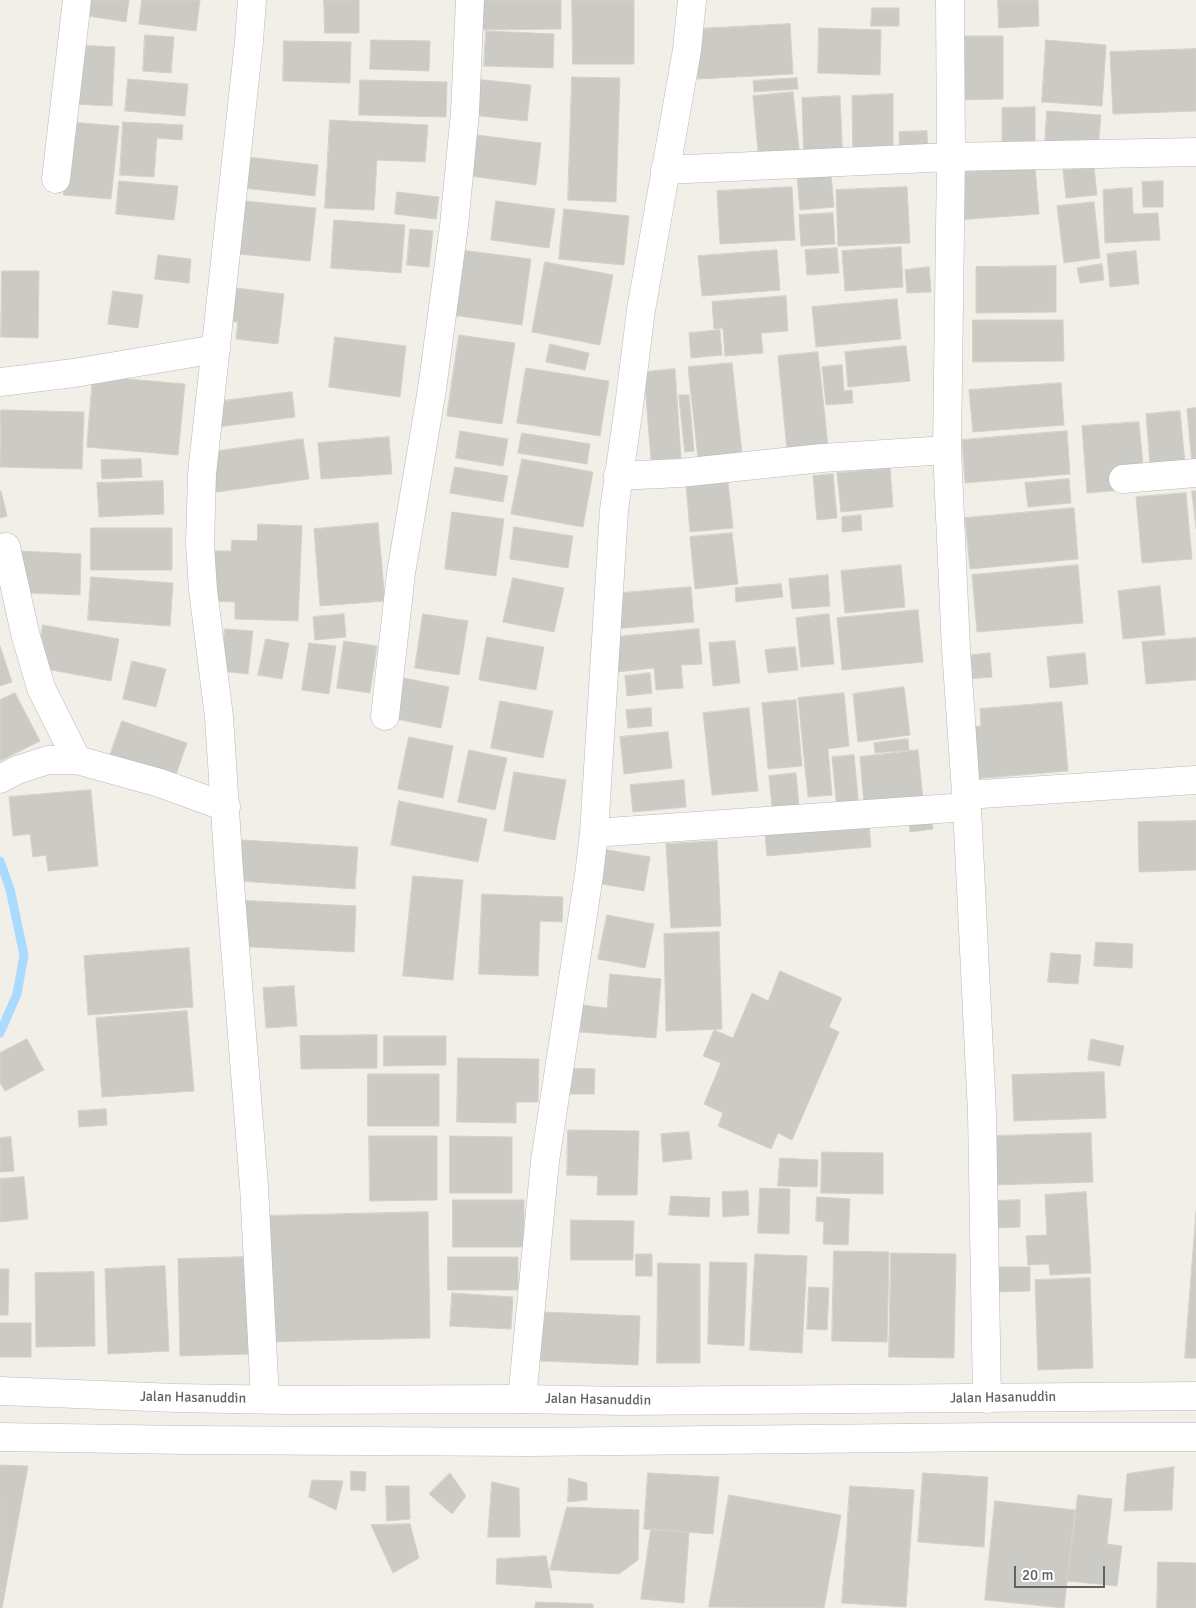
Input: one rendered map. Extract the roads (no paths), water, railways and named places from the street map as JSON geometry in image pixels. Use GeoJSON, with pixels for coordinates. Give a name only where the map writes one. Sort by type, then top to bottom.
{"type":"FeatureCollection","features":[{"type":"Feature","properties":{"kind":"street"},"geometry":{"type":"LineString","coordinates":[[56,179],[76,0]]}},
{"type":"Feature","properties":{"kind":"street"},"geometry":{"type":"LineString","coordinates":[[252,0],[202,474],[200,544],[205,618],[219,717],[226,807],[229,871],[254,1186],[266,1399]]}},
{"type":"Feature","properties":{"kind":"street"},"geometry":{"type":"LineString","coordinates":[[386,716],[401,573],[432,389],[454,226],[465,112],[470,0]]}},
{"type":"Feature","properties":{"kind":"street"},"geometry":{"type":"LineString","coordinates":[[522,1399],[544,1161],[594,833],[614,510],[618,476],[630,406],[641,310],[687,50],[692,0]]}},
{"type":"Feature","properties":{"kind":"street"},"geometry":{"type":"LineString","coordinates":[[950,0],[947,450],[956,650],[967,801],[982,1113],[988,1399]]}},
{"type":"Feature","properties":{"kind":"street"},"geometry":{"type":"LineString","coordinates":[[665,170],[950,157],[1196,152]]}},
{"type":"Feature","properties":{"kind":"street"},"geometry":{"type":"LineString","coordinates":[[0,382],[74,373],[216,349]]}},
{"type":"Feature","properties":{"kind":"street"},"geometry":{"type":"LineString","coordinates":[[618,476],[680,473],[822,458],[947,450]]}},
{"type":"Feature","properties":{"kind":"street"},"geometry":{"type":"LineString","coordinates":[[1123,479],[1196,473]]}},
{"type":"Feature","properties":{"kind":"street"},"geometry":{"type":"LineString","coordinates":[[6,547],[25,633],[41,688],[77,760]]}},
{"type":"Feature","properties":{"kind":"street"},"geometry":{"type":"LineString","coordinates":[[0,779],[16,770],[48,760],[77,760],[160,783],[226,807]]}},
{"type":"Feature","properties":{"kind":"street"},"geometry":{"type":"LineString","coordinates":[[594,833],[1196,780]]}},
{"type":"Feature","properties":{"kind":"street","name":"Jalan Hasanuddin"},"geometry":{"type":"LineString","coordinates":[[0,1391],[176,1398],[623,1401],[1196,1396]]}},
{"type":"Feature","properties":{"kind":"street"},"geometry":{"type":"LineString","coordinates":[[0,1437],[529,1442],[934,1437],[1196,1437]]}},
{"type":"Feature","properties":{"kind":"waterway"},"geometry":{"type":"LineString","coordinates":[[0,861],[10,889],[24,955],[17,994],[0,1033]]}}]}
